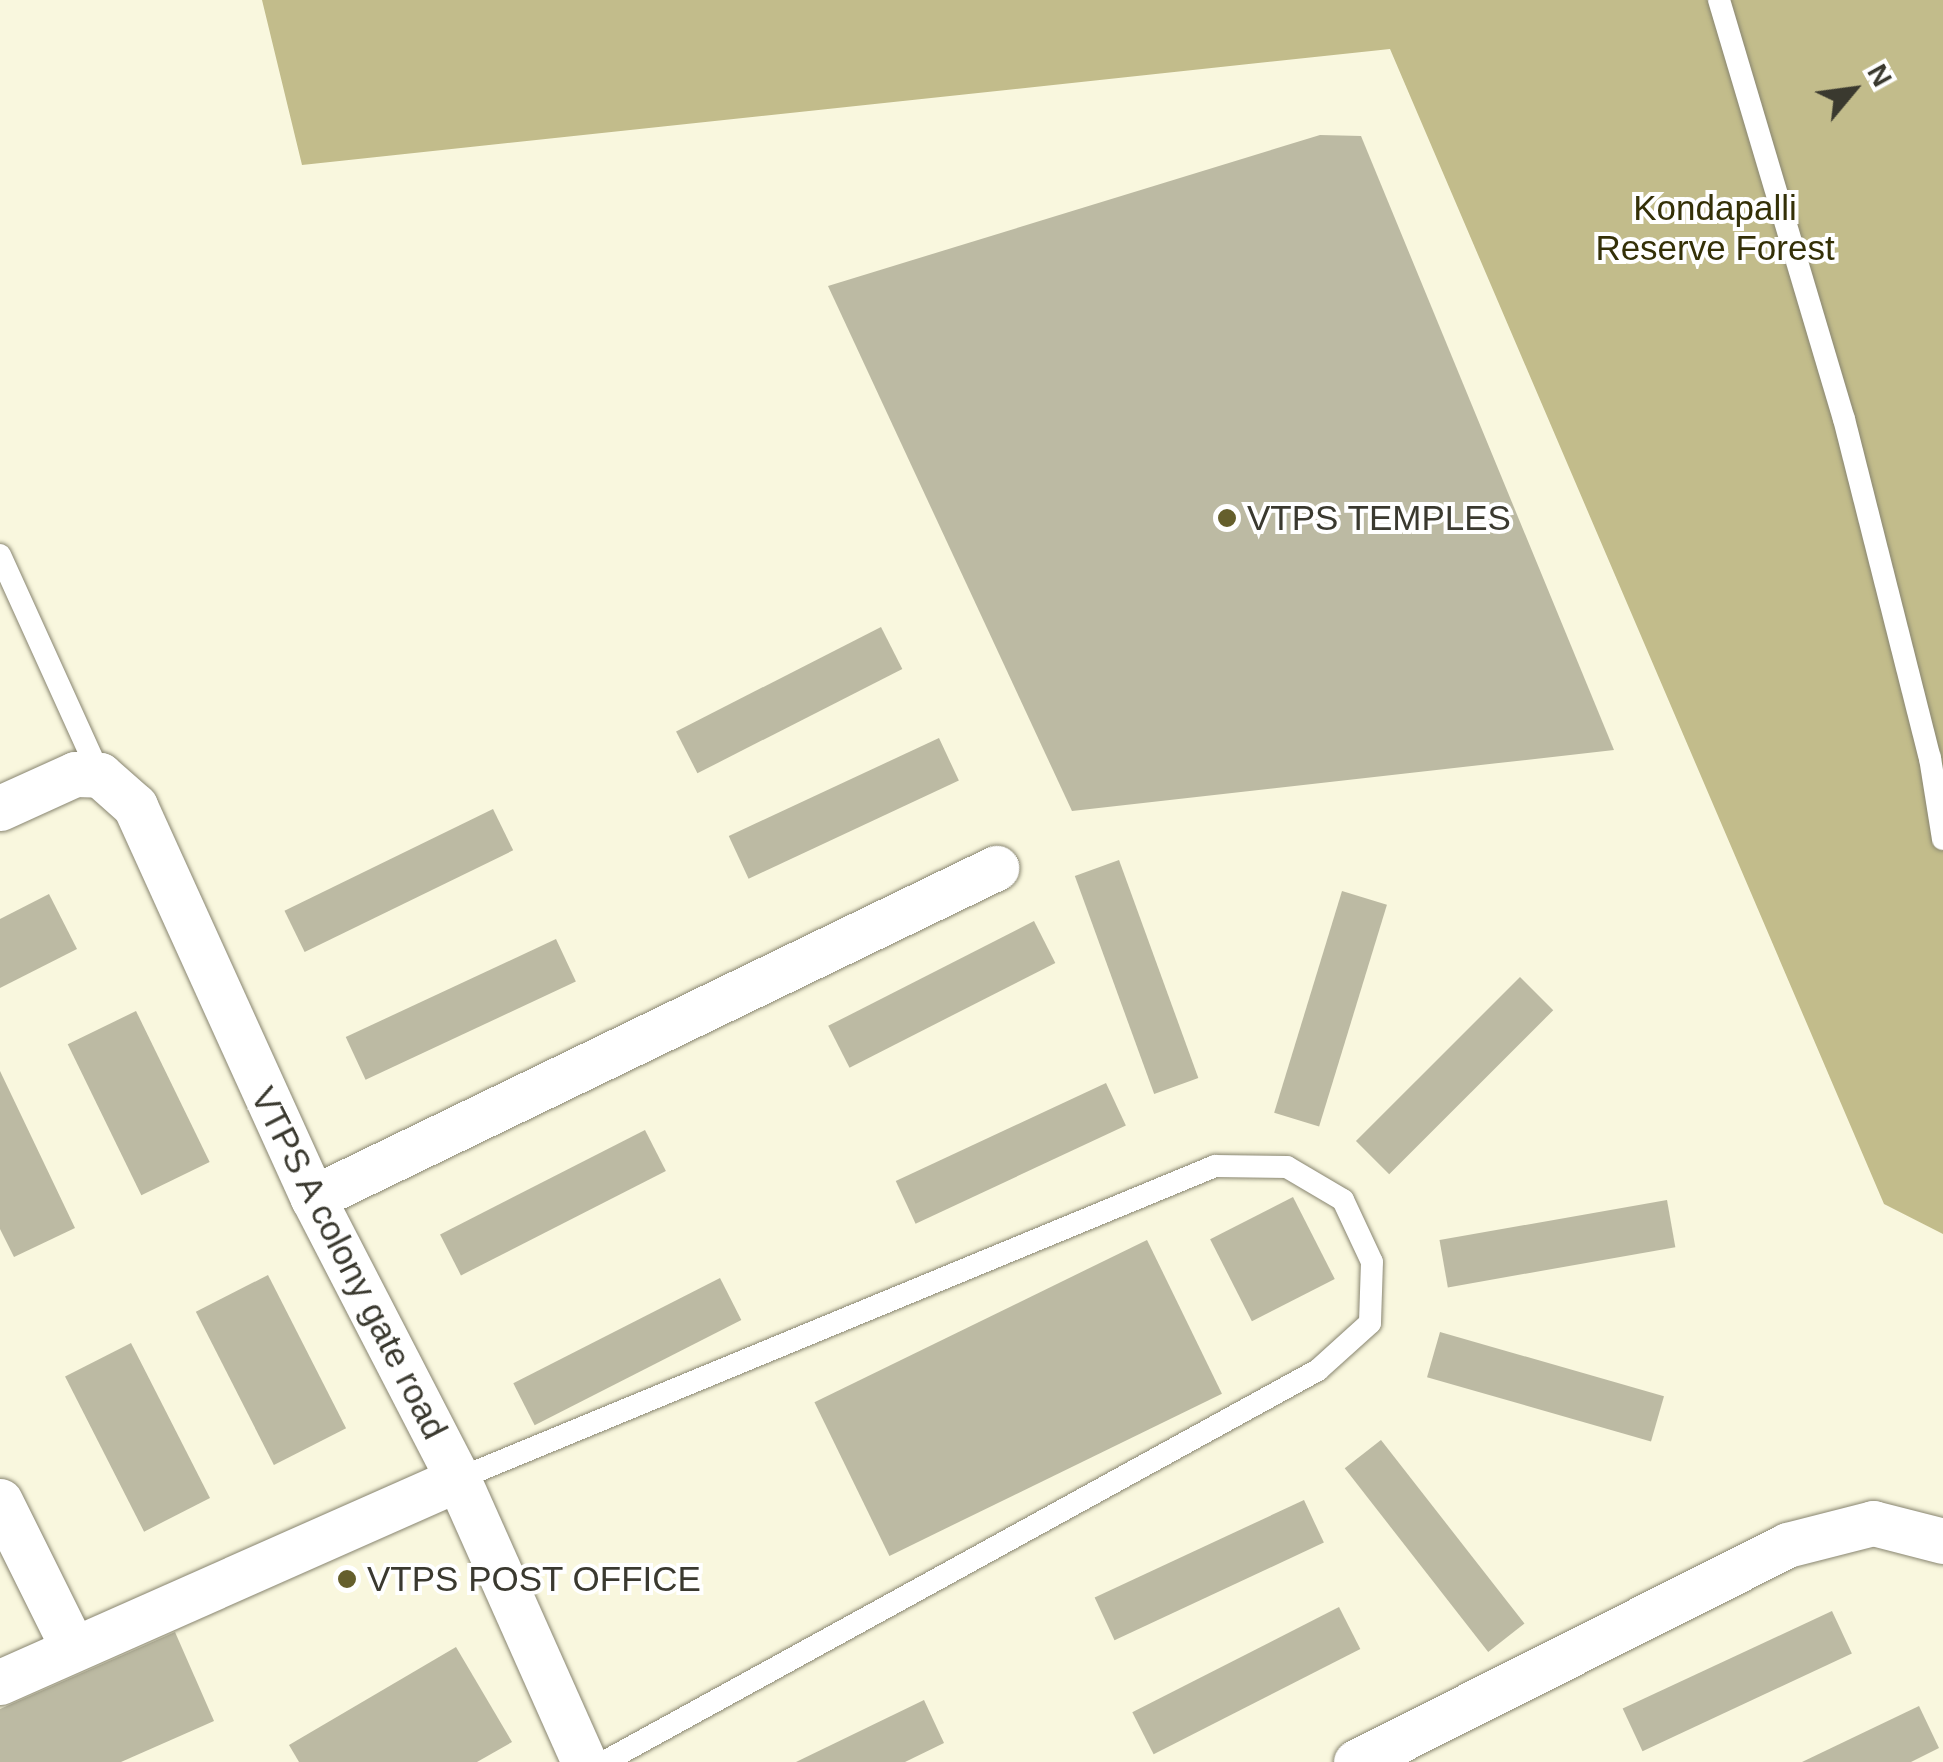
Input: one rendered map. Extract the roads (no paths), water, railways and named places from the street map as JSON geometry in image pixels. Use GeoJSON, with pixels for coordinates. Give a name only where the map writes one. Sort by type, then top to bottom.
{"type":"FeatureCollection","features":[{"type":"Feature","properties":{"kind":"street"},"geometry":{"type":"LineString","coordinates":[[0,808],[75,774],[100,775]]}},
{"type":"Feature","properties":{"kind":"street","name":"VTPS A colony gate road"},"geometry":{"type":"LineString","coordinates":[[100,775],[135,806],[313,1198],[458,1479],[584,1762]]}},
{"type":"Feature","properties":{"kind":"street"},"geometry":{"type":"LineString","coordinates":[[313,1198],[996,868]]}},
{"type":"Feature","properties":{"kind":"street"},"geometry":{"type":"LineString","coordinates":[[0,1682],[458,1479]]}},
{"type":"Feature","properties":{"kind":"street"},"geometry":{"type":"LineString","coordinates":[[0,1501],[74,1648]]}},
{"type":"Feature","properties":{"kind":"street"},"geometry":{"type":"LineString","coordinates":[[1356,1762],[1787,1546],[1872,1523],[1914,1528],[1943,1541]]}},
{"type":"Feature","properties":{"kind":"lane"},"geometry":{"type":"LineString","coordinates":[[1719,0],[1844,419],[1930,758],[1943,839]]}},
{"type":"Feature","properties":{"kind":"lane"},"geometry":{"type":"LineString","coordinates":[[0,555],[100,775]]}},
{"type":"Feature","properties":{"kind":"lane"},"geometry":{"type":"LineString","coordinates":[[458,1479],[1215,1166],[1287,1166],[1342,1200],[1372,1262],[1370,1323],[1318,1370],[604,1762]]}},
{"type":"Feature","properties":{"kind":"place","name":"VTPS TEMPLES"},"geometry":{"type":"Point","coordinates":[1227,518]}},
{"type":"Feature","properties":{"kind":"place","name":"VTPS POST OFFICE"},"geometry":{"type":"Point","coordinates":[347,1579]}},
{"type":"Feature","properties":{"kind":"park label","name":"Kondapalli Reserve Forest"},"geometry":{"type":"Point","coordinates":[1715,228]}}]}
